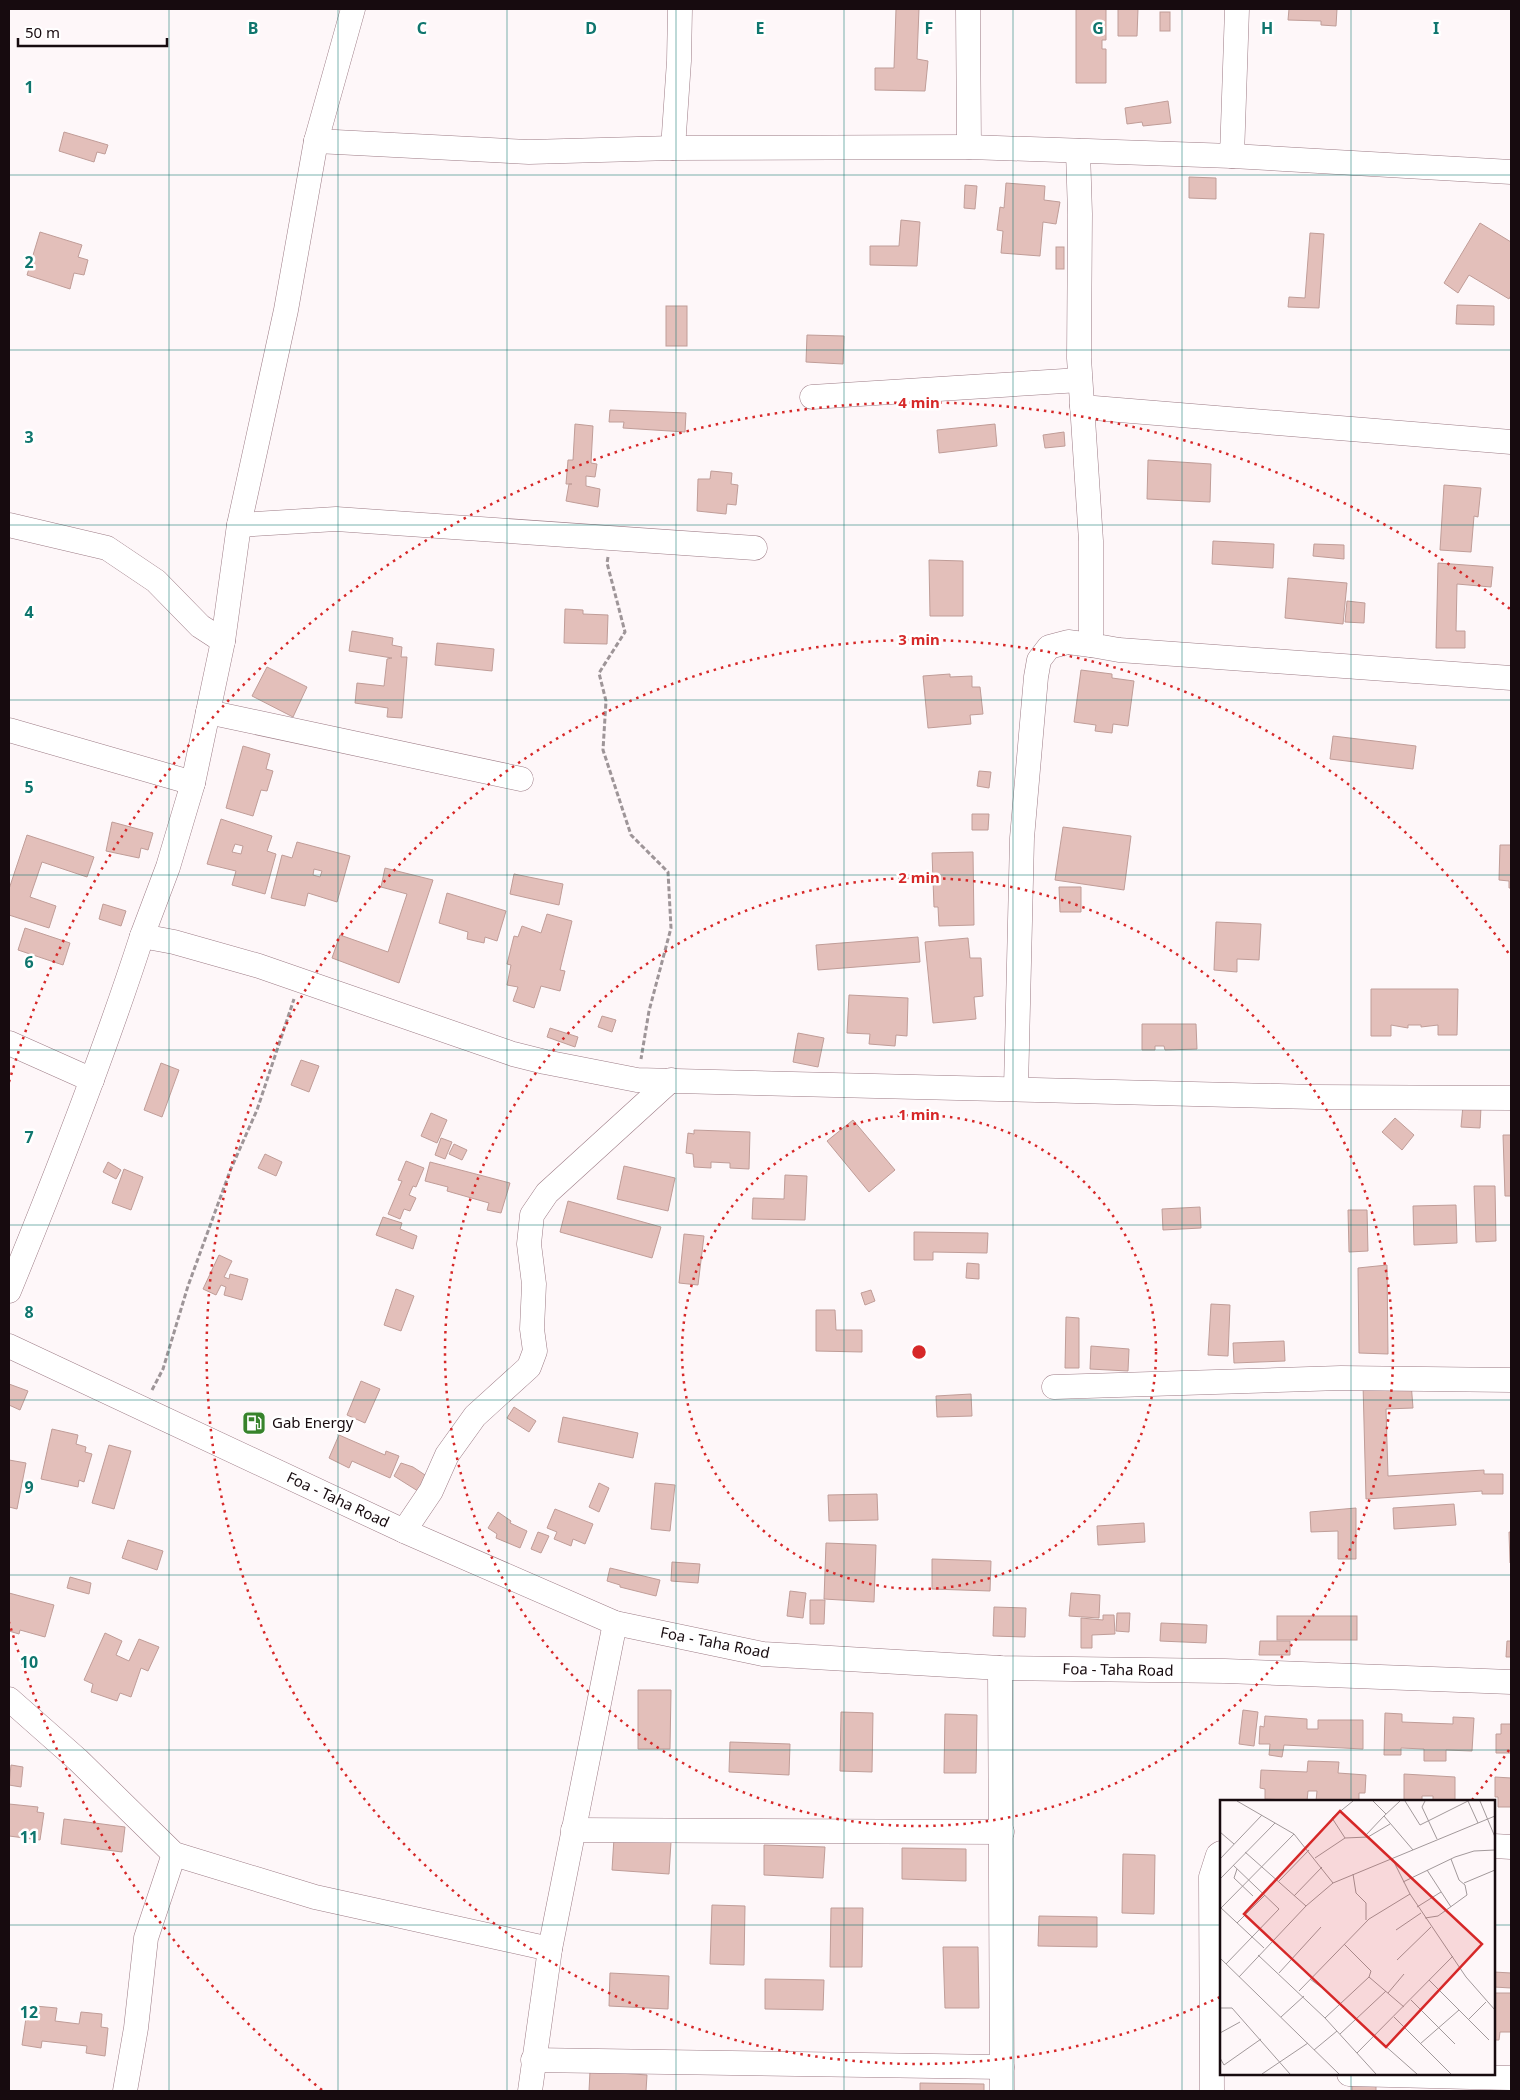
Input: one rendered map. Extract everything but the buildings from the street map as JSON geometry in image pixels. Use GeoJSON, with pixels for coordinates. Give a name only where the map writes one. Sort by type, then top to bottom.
{"type":"FeatureCollection","features":[{"type":"Feature","properties":{"kind":"street"},"geometry":{"type":"LineString","coordinates":[[9,1291],[56,1179],[117,1015],[142,936],[168,867],[193,783],[222,641],[239,525],[286,310],[316,140],[353,9]]}},
{"type":"Feature","properties":{"kind":"street"},"geometry":{"type":"LineString","coordinates":[[673,148],[679,61],[680,9]]}},
{"type":"Feature","properties":{"kind":"street"},"geometry":{"type":"LineString","coordinates":[[968,9],[969,147]]}},
{"type":"Feature","properties":{"kind":"street"},"geometry":{"type":"LineString","coordinates":[[1232,156],[1237,9]]}},
{"type":"Feature","properties":{"kind":"street"},"geometry":{"type":"LineString","coordinates":[[316,140],[529,152],[673,148],[969,147],[1232,156],[1511,172]]}},
{"type":"Feature","properties":{"kind":"street"},"geometry":{"type":"LineString","coordinates":[[1078,150],[1080,380],[1091,541],[1091,645]]}},
{"type":"Feature","properties":{"kind":"street"},"geometry":{"type":"LineString","coordinates":[[812,397],[1080,380]]}},
{"type":"Feature","properties":{"kind":"street"},"geometry":{"type":"LineString","coordinates":[[1082,407],[1511,442]]}},
{"type":"Feature","properties":{"kind":"street"},"geometry":{"type":"LineString","coordinates":[[239,525],[336,519],[755,548]]}},
{"type":"Feature","properties":{"kind":"street"},"geometry":{"type":"LineString","coordinates":[[9,525],[106,548],[156,581],[200,626],[222,641]]}},
{"type":"Feature","properties":{"kind":"street"},"geometry":{"type":"LineString","coordinates":[[1016,1088],[1022,838],[1036,677],[1039,660],[1049,647],[1068,642],[1119,650],[1511,678]]}},
{"type":"Feature","properties":{"kind":"street"},"geometry":{"type":"LineString","coordinates":[[208,712],[521,780]]}},
{"type":"Feature","properties":{"kind":"street"},"geometry":{"type":"LineString","coordinates":[[9,730],[193,783]]}},
{"type":"Feature","properties":{"kind":"street"},"geometry":{"type":"LineString","coordinates":[[142,936],[174,942],[300,979],[514,1054],[637,1080],[1016,1088],[1315,1097],[1511,1098]]}},
{"type":"Feature","properties":{"kind":"street"},"geometry":{"type":"LineString","coordinates":[[9,1043],[92,1080]]}},
{"type":"Feature","properties":{"kind":"street"},"geometry":{"type":"LineString","coordinates":[[404,1531],[431,1491],[447,1455],[475,1416],[529,1367],[535,1351],[532,1329],[534,1284],[529,1244],[532,1215],[547,1193],[671,1080]]}},
{"type":"Feature","properties":{"kind":"street","name":"Foa - Taha Road"},"geometry":{"type":"LineString","coordinates":[[9,1346],[404,1531],[615,1622],[763,1654],[1000,1668],[1225,1671],[1511,1682]]}},
{"type":"Feature","properties":{"kind":"street"},"geometry":{"type":"LineString","coordinates":[[1054,1387],[1341,1378],[1511,1380]]}},
{"type":"Feature","properties":{"kind":"street"},"geometry":{"type":"LineString","coordinates":[[530,2091],[550,1949],[615,1622]]}},
{"type":"Feature","properties":{"kind":"street"},"geometry":{"type":"LineString","coordinates":[[1000,1668],[1002,2091]]}},
{"type":"Feature","properties":{"kind":"street"},"geometry":{"type":"LineString","coordinates":[[9,1699],[17,1716],[78,1760],[174,1854],[315,1897],[550,1949]]}},
{"type":"Feature","properties":{"kind":"street"},"geometry":{"type":"LineString","coordinates":[[573,1830],[1002,1832]]}},
{"type":"Feature","properties":{"kind":"street"},"geometry":{"type":"LineString","coordinates":[[1495,1846],[1511,1847]]}},
{"type":"Feature","properties":{"kind":"street"},"geometry":{"type":"LineString","coordinates":[[125,2091],[136,2028],[146,1938],[174,1854]]}},
{"type":"Feature","properties":{"kind":"street"},"geometry":{"type":"LineString","coordinates":[[1215,2078],[1211,1876],[1218,1855],[1220,1854]]}},
{"type":"Feature","properties":{"kind":"street"},"geometry":{"type":"LineString","coordinates":[[533,2060],[1002,2067]]}},
{"type":"Feature","properties":{"kind":"street"},"geometry":{"type":"LineString","coordinates":[[1390,2075],[1511,2078]]}},
{"type":"Feature","properties":{"kind":"path"},"geometry":{"type":"LineString","coordinates":[[609,538],[607,563],[625,632],[599,673],[606,701],[603,750],[632,835],[668,872],[671,928],[650,1011],[637,1080]]}},
{"type":"Feature","properties":{"kind":"path"},"geometry":{"type":"LineString","coordinates":[[142,1408],[163,1369],[192,1278],[230,1171],[257,1110],[300,979]]}},
{"type":"Feature","properties":{"kind":"place","name":"Gab Energy"},"geometry":{"type":"Point","coordinates":[254,1423]}}]}
